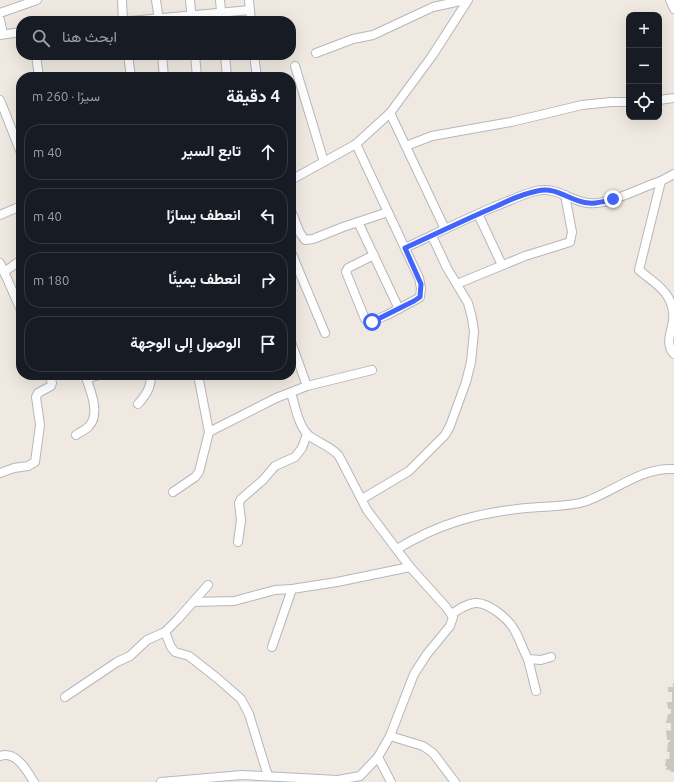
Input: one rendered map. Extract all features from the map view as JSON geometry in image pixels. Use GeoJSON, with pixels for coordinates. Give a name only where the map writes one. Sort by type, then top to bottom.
{"type":"FeatureCollection","features":[{"type":"Feature","properties":{"kind":"street"},"geometry":{"type":"LineString","coordinates":[[0,13],[37,0]]}},
{"type":"Feature","properties":{"kind":"street"},"geometry":{"type":"LineString","coordinates":[[122,0],[123,16]]}},
{"type":"Feature","properties":{"kind":"street"},"geometry":{"type":"LineString","coordinates":[[156,0],[158,16]]}},
{"type":"Feature","properties":{"kind":"street"},"geometry":{"type":"LineString","coordinates":[[190,0],[191,16]]}},
{"type":"Feature","properties":{"kind":"street"},"geometry":{"type":"LineString","coordinates":[[220,0],[221,16]]}},
{"type":"Feature","properties":{"kind":"street"},"geometry":{"type":"LineString","coordinates":[[249,0],[251,16]]}},
{"type":"Feature","properties":{"kind":"street"},"geometry":{"type":"LineString","coordinates":[[316,53],[353,39],[373,35],[433,6],[466,0]]}},
{"type":"Feature","properties":{"kind":"street"},"geometry":{"type":"LineString","coordinates":[[296,179],[356,144],[390,113],[432,56],[466,0]]}},
{"type":"Feature","properties":{"kind":"street"},"geometry":{"type":"LineString","coordinates":[[670,0],[674,8]]}},
{"type":"Feature","properties":{"kind":"street"},"geometry":{"type":"LineString","coordinates":[[225,16],[250,10]]}},
{"type":"Feature","properties":{"kind":"street"},"geometry":{"type":"LineString","coordinates":[[0,20],[2,35],[16,33]]}},
{"type":"Feature","properties":{"kind":"street"},"geometry":{"type":"LineString","coordinates":[[37,60],[38,72]]}},
{"type":"Feature","properties":{"kind":"street"},"geometry":{"type":"LineString","coordinates":[[129,60],[130,72]]}},
{"type":"Feature","properties":{"kind":"street"},"geometry":{"type":"LineString","coordinates":[[162,60],[164,72]]}},
{"type":"Feature","properties":{"kind":"street"},"geometry":{"type":"LineString","coordinates":[[195,60],[196,72]]}},
{"type":"Feature","properties":{"kind":"street"},"geometry":{"type":"LineString","coordinates":[[225,60],[227,72]]}},
{"type":"Feature","properties":{"kind":"street"},"geometry":{"type":"LineString","coordinates":[[254,60],[256,72]]}},
{"type":"Feature","properties":{"kind":"street"},"geometry":{"type":"LineString","coordinates":[[295,66],[324,162]]}},
{"type":"Feature","properties":{"kind":"street"},"geometry":{"type":"LineString","coordinates":[[662,100],[674,98]]}},
{"type":"Feature","properties":{"kind":"street"},"geometry":{"type":"LineString","coordinates":[[0,100],[16,140]]}},
{"type":"Feature","properties":{"kind":"street"},"geometry":{"type":"LineString","coordinates":[[406,146],[432,136],[511,122],[582,105],[626,102]]}},
{"type":"Feature","properties":{"kind":"street"},"geometry":{"type":"LineString","coordinates":[[390,113],[444,229]]}},
{"type":"Feature","properties":{"kind":"street"},"geometry":{"type":"LineString","coordinates":[[356,144],[421,284],[420,297],[372,322],[368,322],[365,319],[346,274],[346,270],[374,255]]}},
{"type":"Feature","properties":{"kind":"street"},"geometry":{"type":"LineString","coordinates":[[405,248],[478,214],[537,191],[548,190],[589,204],[598,203],[661,181],[674,174]]}},
{"type":"Feature","properties":{"kind":"street"},"geometry":{"type":"LineString","coordinates":[[661,181],[639,270],[661,287],[671,304],[673,320],[669,343],[674,354]]}},
{"type":"Feature","properties":{"kind":"street"},"geometry":{"type":"LineString","coordinates":[[457,284],[546,248],[571,241],[572,232],[565,195]]}},
{"type":"Feature","properties":{"kind":"street"},"geometry":{"type":"LineString","coordinates":[[0,215],[16,208]]}},
{"type":"Feature","properties":{"kind":"street"},"geometry":{"type":"LineString","coordinates":[[296,223],[305,240],[313,239],[388,212]]}},
{"type":"Feature","properties":{"kind":"street"},"geometry":{"type":"LineString","coordinates":[[478,214],[502,265]]}},
{"type":"Feature","properties":{"kind":"street"},"geometry":{"type":"LineString","coordinates":[[358,222],[399,309]]}},
{"type":"Feature","properties":{"kind":"street"},"geometry":{"type":"LineString","coordinates":[[362,499],[409,471],[445,435],[450,426],[466,382],[474,346],[472,318],[468,303],[447,268],[432,236]]}},
{"type":"Feature","properties":{"kind":"street"},"geometry":{"type":"LineString","coordinates":[[0,263],[16,299]]}},
{"type":"Feature","properties":{"kind":"street"},"geometry":{"type":"LineString","coordinates":[[4,272],[16,264]]}},
{"type":"Feature","properties":{"kind":"street"},"geometry":{"type":"LineString","coordinates":[[296,264],[325,332]]}},
{"type":"Feature","properties":{"kind":"street"},"geometry":{"type":"LineString","coordinates":[[296,358],[307,386]]}},
{"type":"Feature","properties":{"kind":"street"},"geometry":{"type":"LineString","coordinates":[[209,432],[276,398],[307,386],[372,370]]}},
{"type":"Feature","properties":{"kind":"street"},"geometry":{"type":"LineString","coordinates":[[0,473],[14,468],[28,466],[35,462],[40,425],[36,397],[38,393],[51,386],[51,380]]}},
{"type":"Feature","properties":{"kind":"street"},"geometry":{"type":"LineString","coordinates":[[76,435],[88,427],[94,418],[91,392],[87,380]]}},
{"type":"Feature","properties":{"kind":"street"},"geometry":{"type":"LineString","coordinates":[[138,404],[148,393],[151,380]]}},
{"type":"Feature","properties":{"kind":"street"},"geometry":{"type":"LineString","coordinates":[[173,492],[195,477],[199,472],[209,432],[199,380]]}},
{"type":"Feature","properties":{"kind":"street"},"geometry":{"type":"LineString","coordinates":[[161,782],[242,775],[337,781],[360,776],[378,757],[390,736],[414,674],[427,654],[450,626],[454,617],[410,567],[368,510],[339,456],[334,450],[307,434],[303,428],[290,393]]}},
{"type":"Feature","properties":{"kind":"street"},"geometry":{"type":"LineString","coordinates":[[238,542],[240,520],[239,503],[241,499],[263,480],[275,466],[295,457],[302,448],[307,434]]}},
{"type":"Feature","properties":{"kind":"street"},"geometry":{"type":"LineString","coordinates":[[397,549],[425,534],[458,520],[503,510],[566,505],[584,502],[646,473],[657,469],[674,469]]}},
{"type":"Feature","properties":{"kind":"street"},"geometry":{"type":"LineString","coordinates":[[193,602],[234,601],[275,590],[292,589],[410,567]]}},
{"type":"Feature","properties":{"kind":"street"},"geometry":{"type":"LineString","coordinates":[[65,697],[117,662],[130,656],[146,640],[165,632],[208,585]]}},
{"type":"Feature","properties":{"kind":"street"},"geometry":{"type":"LineString","coordinates":[[272,647],[292,589]]}},
{"type":"Feature","properties":{"kind":"street"},"geometry":{"type":"LineString","coordinates":[[452,614],[462,607],[476,603],[483,604],[507,620],[515,630],[528,660],[536,691]]}},
{"type":"Feature","properties":{"kind":"street"},"geometry":{"type":"LineString","coordinates":[[165,632],[171,647],[175,652],[189,656],[241,699],[249,714],[268,776]]}},
{"type":"Feature","properties":{"kind":"street"},"geometry":{"type":"LineString","coordinates":[[528,660],[541,660],[551,657]]}},
{"type":"Feature","properties":{"kind":"street"},"geometry":{"type":"LineString","coordinates":[[390,736],[423,746],[433,753],[455,782]]}},
{"type":"Feature","properties":{"kind":"street"},"geometry":{"type":"LineString","coordinates":[[0,756],[7,755],[14,757],[34,782]]}},
{"type":"Feature","properties":{"kind":"street"},"geometry":{"type":"LineString","coordinates":[[378,757],[391,782]]}},
{"type":"Feature","properties":{"kind":"building"},"geometry":{"type":"Polygon","coordinates":[[[673,683],[674,772],[670,772],[671,770],[666,770],[667,766],[665,766],[666,759],[669,759],[670,752],[667,752],[668,742],[670,742],[670,740],[667,740],[666,730],[671,731],[671,723],[666,723],[668,714],[671,714],[671,709],[668,709],[667,702],[672,702],[672,692],[668,692],[668,687],[673,687],[673,683]]]}},
{"type":"Feature","properties":{"kind":"route"},"geometry":{"type":"LineString","coordinates":[[372,322],[420,297],[421,284],[405,248],[510,200],[537,191],[548,190],[557,192],[589,204],[613,199]]}}]}
